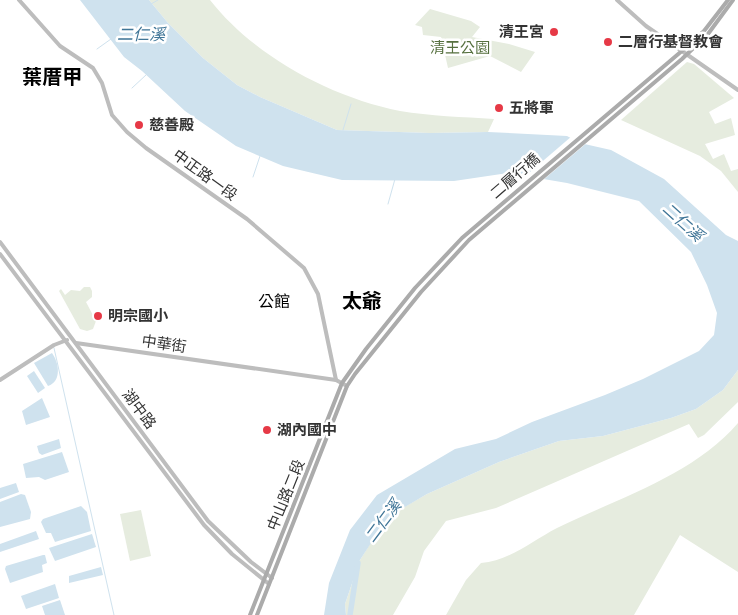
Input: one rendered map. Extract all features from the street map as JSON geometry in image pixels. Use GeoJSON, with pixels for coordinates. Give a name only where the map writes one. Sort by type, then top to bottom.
{"type":"FeatureCollection","features":[{"type":"Feature","properties":{"kind":"main road","name":"二層行橋"},"geometry":{"type":"LineString","coordinates":[[415,288],[484,218],[683,50],[715,19],[728,0]]}},
{"type":"Feature","properties":{"kind":"main road","name":"二層行橋"},"geometry":{"type":"LineString","coordinates":[[421,292],[488,223],[688,53],[718,22],[733,0]]}},
{"type":"Feature","properties":{"kind":"main road","name":"中山路二段"},"geometry":{"type":"LineString","coordinates":[[250,615],[342,383],[366,349],[415,288]]}},
{"type":"Feature","properties":{"kind":"main road","name":"中山路二段"},"geometry":{"type":"LineString","coordinates":[[257,615],[347,386],[421,292]]}},
{"type":"Feature","properties":{"kind":"street","name":"中正路一段"},"geometry":{"type":"LineString","coordinates":[[19,0],[60,46],[93,68],[102,83],[112,115],[127,132],[146,148],[247,219],[304,268],[318,294],[336,380]]}},
{"type":"Feature","properties":{"kind":"street"},"geometry":{"type":"LineString","coordinates":[[617,0],[646,26],[688,53],[738,90]]}},
{"type":"Feature","properties":{"kind":"street","name":"湖中路"},"geometry":{"type":"LineString","coordinates":[[0,242],[208,521],[266,575],[272,578]]}},
{"type":"Feature","properties":{"kind":"street","name":"湖中路"},"geometry":{"type":"LineString","coordinates":[[0,254],[204,525],[232,554],[264,582],[269,584]]}},
{"type":"Feature","properties":{"kind":"street","name":"中華街"},"geometry":{"type":"LineString","coordinates":[[65,340],[75,343],[336,380]]}},
{"type":"Feature","properties":{"kind":"street"},"geometry":{"type":"LineString","coordinates":[[0,380],[65,340]]}},
{"type":"Feature","properties":{"kind":"street"},"geometry":{"type":"LineString","coordinates":[[336,380],[347,386]]}},
{"type":"Feature","properties":{"kind":"green space"},"geometry":{"type":"Polygon","coordinates":[[[149,0],[210,0],[248,39],[271,56],[295,71],[347,96],[400,111],[494,119],[488,132],[430,133],[337,130],[260,97],[237,85],[203,58],[168,23],[149,0]]]}},
{"type":"Feature","properties":{"kind":"green space","name":"清王公園"},"geometry":{"type":"Polygon","coordinates":[[[430,9],[471,21],[480,27],[472,37],[509,44],[535,52],[521,72],[490,56],[448,68],[441,37],[423,35],[422,27],[415,25],[430,9]]]}},
{"type":"Feature","properties":{"kind":"green space"},"geometry":{"type":"Polygon","coordinates":[[[687,62],[694,64],[734,98],[709,112],[715,124],[731,118],[735,135],[705,144],[713,159],[724,154],[731,171],[738,169],[738,192],[721,171],[700,156],[621,120],[687,62]]]}},
{"type":"Feature","properties":{"kind":"green space"},"geometry":{"type":"Polygon","coordinates":[[[84,287],[90,287],[92,291],[92,297],[86,302],[96,321],[93,329],[87,331],[80,329],[59,291],[61,289],[65,295],[71,290],[80,291],[84,287]]]}},
{"type":"Feature","properties":{"kind":"green space"},"geometry":{"type":"Polygon","coordinates":[[[738,370],[738,402],[704,435],[698,438],[689,424],[496,508],[446,521],[424,551],[415,577],[393,615],[346,615],[345,604],[360,560],[387,517],[427,494],[499,462],[559,441],[603,436],[671,418],[696,409],[723,390],[738,370]]]}},
{"type":"Feature","properties":{"kind":"green space"},"geometry":{"type":"Polygon","coordinates":[[[738,423],[738,572],[680,535],[634,615],[446,615],[466,580],[481,563],[501,559],[557,528],[629,496],[677,471],[720,441],[738,423]]]}},
{"type":"Feature","properties":{"kind":"green space"},"geometry":{"type":"Polygon","coordinates":[[[141,510],[151,556],[130,561],[120,514],[141,510]]]}},
{"type":"Feature","properties":{"kind":"water","name":"二仁溪"},"geometry":{"type":"Polygon","coordinates":[[[80,0],[149,0],[168,23],[203,58],[237,85],[260,97],[337,130],[430,133],[488,132],[567,136],[580,143],[611,150],[664,179],[726,235],[738,241],[738,370],[723,390],[696,409],[671,418],[603,436],[559,441],[499,462],[427,494],[388,517],[360,560],[345,604],[346,615],[324,615],[329,583],[350,530],[377,495],[455,449],[496,439],[532,422],[643,379],[699,351],[714,335],[717,313],[707,285],[691,252],[639,201],[567,183],[508,173],[454,181],[342,180],[283,166],[236,146],[185,111],[124,57],[80,0]]]}},
{"type":"Feature","properties":{"kind":"water"},"geometry":{"type":"Polygon","coordinates":[[[52,353],[58,371],[56,380],[48,386],[34,363],[52,353]]]}},
{"type":"Feature","properties":{"kind":"water"},"geometry":{"type":"Polygon","coordinates":[[[34,371],[45,388],[38,393],[27,376],[34,371]]]}},
{"type":"Feature","properties":{"kind":"water"},"geometry":{"type":"Polygon","coordinates":[[[42,398],[50,417],[26,425],[22,411],[42,398]]]}},
{"type":"Feature","properties":{"kind":"water"},"geometry":{"type":"Polygon","coordinates":[[[59,439],[61,448],[42,455],[39,453],[37,446],[59,439]]]}},
{"type":"Feature","properties":{"kind":"water"},"geometry":{"type":"Polygon","coordinates":[[[62,452],[69,472],[45,480],[39,477],[26,478],[23,464],[62,452]]]}},
{"type":"Feature","properties":{"kind":"water"},"geometry":{"type":"Polygon","coordinates":[[[16,483],[19,492],[0,499],[0,488],[16,483]]]}},
{"type":"Feature","properties":{"kind":"water"},"geometry":{"type":"Polygon","coordinates":[[[21,494],[25,495],[31,512],[30,519],[0,527],[0,502],[21,494]]]}},
{"type":"Feature","properties":{"kind":"water"},"geometry":{"type":"Polygon","coordinates":[[[81,506],[87,512],[91,531],[55,542],[51,533],[46,533],[41,522],[43,519],[81,506]]]}},
{"type":"Feature","properties":{"kind":"water"},"geometry":{"type":"Polygon","coordinates":[[[36,531],[39,539],[0,552],[0,544],[36,531]]]}},
{"type":"Feature","properties":{"kind":"water"},"geometry":{"type":"Polygon","coordinates":[[[92,534],[96,547],[55,561],[49,548],[92,534]]]}},
{"type":"Feature","properties":{"kind":"water"},"geometry":{"type":"Polygon","coordinates":[[[45,555],[47,563],[42,565],[43,572],[10,583],[5,569],[6,566],[45,555]]]}},
{"type":"Feature","properties":{"kind":"water"},"geometry":{"type":"Polygon","coordinates":[[[101,567],[103,575],[69,583],[69,576],[101,567]]]}},
{"type":"Feature","properties":{"kind":"water"},"geometry":{"type":"Polygon","coordinates":[[[55,584],[59,598],[26,609],[21,596],[55,584]]]}},
{"type":"Feature","properties":{"kind":"water"},"geometry":{"type":"Polygon","coordinates":[[[60,600],[65,615],[45,615],[42,606],[60,600]]]}},
{"type":"Feature","properties":{"kind":"pier"},"geometry":{"type":"Polygon","coordinates":[[[572,136],[588,142],[542,181],[523,178],[572,136]]]}},
{"type":"Feature","properties":{"kind":"waterway"},"geometry":{"type":"LineString","coordinates":[[151,4],[158,0]]}},
{"type":"Feature","properties":{"kind":"waterway"},"geometry":{"type":"LineString","coordinates":[[97,49],[111,39]]}},
{"type":"Feature","properties":{"kind":"waterway"},"geometry":{"type":"LineString","coordinates":[[132,88],[146,75]]}},
{"type":"Feature","properties":{"kind":"waterway"},"geometry":{"type":"LineString","coordinates":[[343,130],[351,104]]}},
{"type":"Feature","properties":{"kind":"waterway"},"geometry":{"type":"LineString","coordinates":[[253,177],[260,156]]}},
{"type":"Feature","properties":{"kind":"waterway"},"geometry":{"type":"LineString","coordinates":[[388,204],[395,179]]}},
{"type":"Feature","properties":{"kind":"waterway"},"geometry":{"type":"LineString","coordinates":[[54,348],[114,615]]}},
{"type":"Feature","properties":{"kind":"waterway","name":"二仁溪"},"geometry":{"type":"LineString","coordinates":[[350,615],[358,563]]}},
{"type":"Feature","properties":{"kind":"place","name":"清王宮"},"geometry":{"type":"Point","coordinates":[554,32]}},
{"type":"Feature","properties":{"kind":"place","name":"二層行基督教會"},"geometry":{"type":"Point","coordinates":[608,42]}},
{"type":"Feature","properties":{"kind":"place","name":"五將軍"},"geometry":{"type":"Point","coordinates":[499,108]}},
{"type":"Feature","properties":{"kind":"place","name":"慈善殿"},"geometry":{"type":"Point","coordinates":[139,125]}},
{"type":"Feature","properties":{"kind":"place","name":"明宗國小"},"geometry":{"type":"Point","coordinates":[98,316]}},
{"type":"Feature","properties":{"kind":"place","name":"湖內國中"},"geometry":{"type":"Point","coordinates":[267,430]}},
{"type":"Feature","properties":{"kind":"district","name":"葉厝甲"},"geometry":{"type":"Point","coordinates":[52,77]}},
{"type":"Feature","properties":{"kind":"district","name":"公館"},"geometry":{"type":"Point","coordinates":[274,301]}},
{"type":"Feature","properties":{"kind":"district","name":"太爺"},"geometry":{"type":"Point","coordinates":[362,301]}}]}
